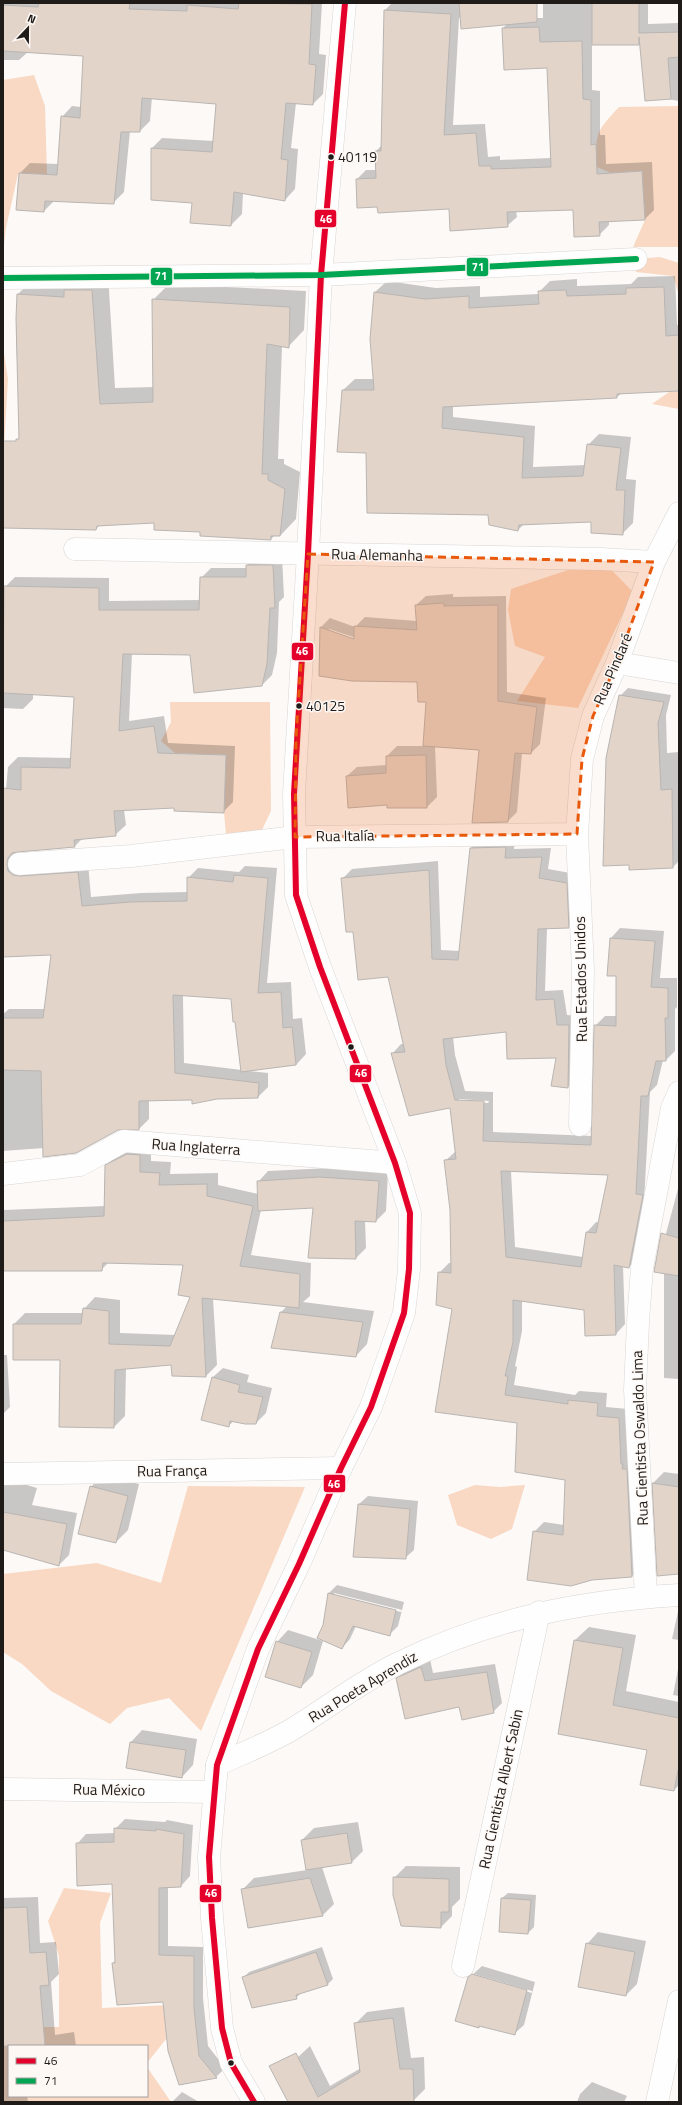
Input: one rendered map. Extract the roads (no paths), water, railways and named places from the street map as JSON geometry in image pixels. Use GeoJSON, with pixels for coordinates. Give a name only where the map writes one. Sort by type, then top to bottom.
{"type":"FeatureCollection","features":[{"type":"Feature","properties":{"kind":"street"},"geometry":{"type":"LineString","coordinates":[[254,2102],[231,2063],[222,2028],[212,1918],[209,1857],[217,1765],[258,1649],[300,1564],[341,1468],[372,1407],[404,1313],[410,1269],[410,1213],[395,1163],[322,974],[296,895],[296,752],[308,554],[321,275],[345,3]]}},
{"type":"Feature","properties":{"kind":"street"},"geometry":{"type":"LineString","coordinates":[[3,278],[321,275],[636,259]]}},
{"type":"Feature","properties":{"kind":"street","name":"Rua Pindaré"},"geometry":{"type":"LineString","coordinates":[[577,834],[582,760],[593,716],[617,663],[654,562],[679,513]]}},
{"type":"Feature","properties":{"kind":"street","name":"Rua Alemanha"},"geometry":{"type":"LineString","coordinates":[[75,549],[601,559],[654,562]]}},
{"type":"Feature","properties":{"kind":"street"},"geometry":{"type":"LineString","coordinates":[[617,663],[679,673]]}},
{"type":"Feature","properties":{"kind":"street","name":"Rua Italía"},"geometry":{"type":"LineString","coordinates":[[19,864],[131,856],[295,837],[577,834]]}},
{"type":"Feature","properties":{"kind":"street","name":"Rua Estados Unidos"},"geometry":{"type":"LineString","coordinates":[[577,834],[583,970],[580,1126]]}},
{"type":"Feature","properties":{"kind":"street","name":"Rua Cientista Oswaldo Lima"},"geometry":{"type":"LineString","coordinates":[[646,1597],[635,1390],[638,1322],[642,1268],[672,1108],[679,1092]]}},
{"type":"Feature","properties":{"kind":"street","name":"Rua Inglaterra"},"geometry":{"type":"LineString","coordinates":[[3,1174],[80,1165],[124,1141],[395,1163]]}},
{"type":"Feature","properties":{"kind":"street","name":"Rua França"},"geometry":{"type":"LineString","coordinates":[[3,1474],[341,1468]]}},
{"type":"Feature","properties":{"kind":"street","name":"Rua Poeta Aprendiz"},"geometry":{"type":"LineString","coordinates":[[217,1765],[294,1728],[397,1663],[443,1642],[488,1626],[539,1612],[606,1600],[679,1595]]}},
{"type":"Feature","properties":{"kind":"street","name":"Rua Cientista Albert Sabin"},"geometry":{"type":"LineString","coordinates":[[463,1966],[539,1612]]}},
{"type":"Feature","properties":{"kind":"street","name":"Rua México"},"geometry":{"type":"LineString","coordinates":[[4,1794],[214,1792]]}},
{"type":"Feature","properties":{"kind":"street"},"geometry":{"type":"LineString","coordinates":[[657,2102],[679,2001]]}},
{"type":"Feature","properties":{"kind":"place","name":"40119"},"geometry":{"type":"Point","coordinates":[331,157]}},
{"type":"Feature","properties":{"kind":"place","name":"40125"},"geometry":{"type":"Point","coordinates":[299,706]}}]}
